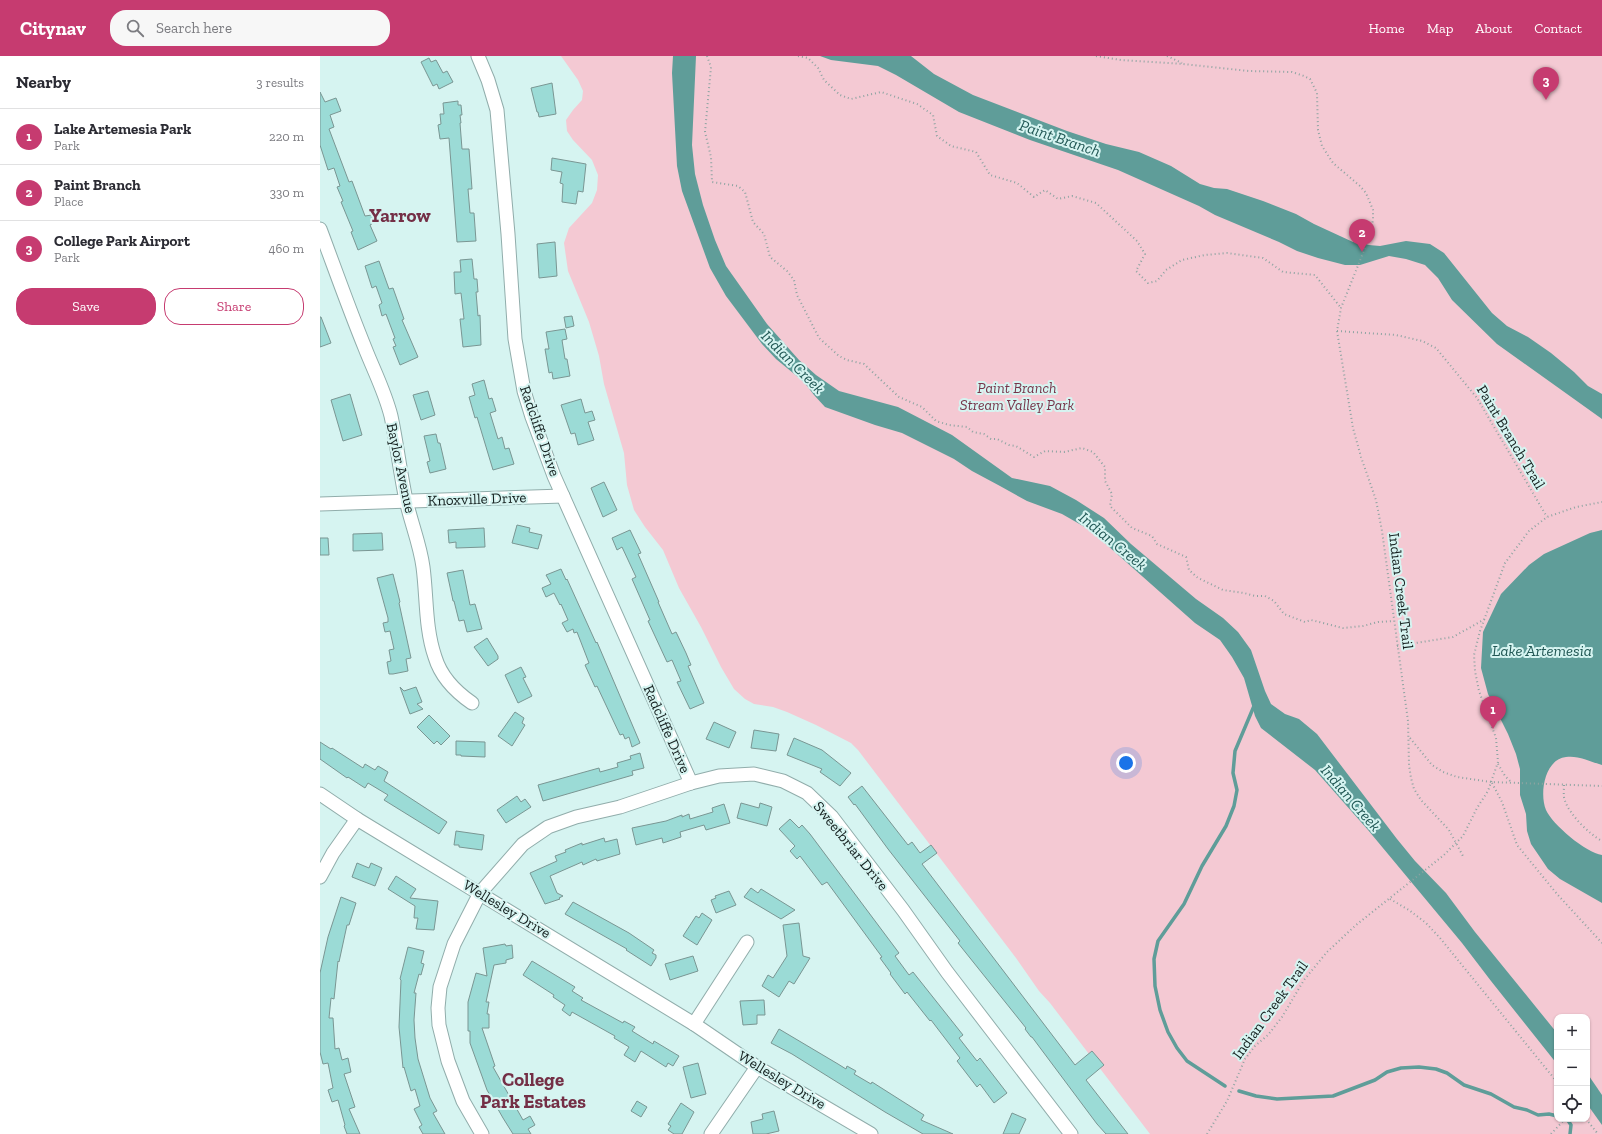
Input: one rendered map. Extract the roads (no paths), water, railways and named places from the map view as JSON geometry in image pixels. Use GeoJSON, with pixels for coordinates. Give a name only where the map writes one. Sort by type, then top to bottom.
{"type":"FeatureCollection","features":[{"type":"Feature","properties":{"kind":"street","name":"Radcliffe Drive"},"geometry":{"type":"LineString","coordinates":[[478,56],[488,80],[497,110],[515,339],[524,391],[543,450],[692,783]]}},
{"type":"Feature","properties":{"kind":"street","name":"Baylor Avenue"},"geometry":{"type":"LineString","coordinates":[[320,229],[348,306],[386,400],[406,501],[418,541],[423,574],[427,622],[435,658],[440,670],[451,686],[472,703]]}},
{"type":"Feature","properties":{"kind":"street","name":"Knoxville Drive"},"geometry":{"type":"LineString","coordinates":[[320,504],[563,496]]}},
{"type":"Feature","properties":{"kind":"street","name":"Sweetbriar Drive"},"geometry":{"type":"LineString","coordinates":[[482,1134],[462,1101],[450,1069],[441,1033],[438,1008],[440,987],[454,944],[480,893],[523,844],[548,827],[576,817],[620,807],[692,783],[719,776],[754,774],[769,776],[788,783],[807,793],[832,817],[903,910],[947,972],[1071,1134]]}},
{"type":"Feature","properties":{"kind":"street","name":"Wellesley Drive"},"geometry":{"type":"LineString","coordinates":[[320,794],[357,819],[694,1024],[757,1067],[871,1134]]}},
{"type":"Feature","properties":{"kind":"street"},"geometry":{"type":"LineString","coordinates":[[320,877],[333,853],[357,819]]}},
{"type":"Feature","properties":{"kind":"street"},"geometry":{"type":"LineString","coordinates":[[694,1024],[747,942]]}},
{"type":"Feature","properties":{"kind":"street"},"geometry":{"type":"LineString","coordinates":[[711,1134],[757,1067]]}},
{"type":"Feature","properties":{"kind":"water","name":"Indian Creek"},"geometry":{"type":"Polygon","coordinates":[[[673,56],[696,56],[692,145],[695,174],[703,205],[726,266],[767,324],[799,360],[816,375],[839,391],[898,407],[952,435],[1012,478],[1050,486],[1076,500],[1104,518],[1131,544],[1196,599],[1223,618],[1238,632],[1251,650],[1271,704],[1285,714],[1299,719],[1317,734],[1397,839],[1415,861],[1446,893],[1475,932],[1554,1029],[1554,1060],[1462,943],[1368,830],[1315,770],[1261,728],[1255,716],[1244,678],[1220,640],[1195,623],[1090,530],[1062,514],[1027,501],[972,471],[954,459],[902,433],[825,407],[804,382],[776,359],[762,344],[726,296],[710,268],[682,191],[677,166],[672,73],[673,56]]]}},
{"type":"Feature","properties":{"kind":"water"},"geometry":{"type":"Polygon","coordinates":[[[820,56],[911,56],[934,74],[973,95],[1067,131],[1106,144],[1139,152],[1171,166],[1200,184],[1214,188],[1227,189],[1263,201],[1296,214],[1353,242],[1380,246],[1406,241],[1430,244],[1444,253],[1492,313],[1507,326],[1528,337],[1551,353],[1588,386],[1602,394],[1602,419],[1497,344],[1452,300],[1438,278],[1425,265],[1406,259],[1389,256],[1360,265],[1345,265],[1297,251],[1118,170],[1030,140],[959,112],[878,66],[831,60],[820,56]]]}},
{"type":"Feature","properties":{"kind":"water","name":"Lake Artemesia"},"geometry":{"type":"Polygon","coordinates":[[[1602,530],[1602,765],[1575,757],[1559,759],[1549,770],[1543,795],[1546,810],[1555,823],[1579,844],[1595,853],[1602,855],[1602,903],[1560,879],[1548,869],[1531,844],[1527,831],[1526,814],[1520,795],[1520,769],[1516,754],[1508,734],[1488,694],[1481,668],[1483,632],[1501,594],[1529,565],[1544,554],[1590,533],[1602,530]]]}},
{"type":"Feature","properties":{"kind":"water"},"geometry":{"type":"Polygon","coordinates":[[[1590,1077],[1602,1095],[1602,1125],[1590,1108],[1590,1077]]]}},
{"type":"Feature","properties":{"kind":"waterway"},"geometry":{"type":"LineString","coordinates":[[1225,1086],[1187,1061],[1177,1048],[1168,1032],[1160,1010],[1155,986],[1154,959],[1158,941],[1184,904],[1202,866],[1226,826],[1234,806],[1237,790],[1233,773],[1235,751],[1254,706]]}},
{"type":"Feature","properties":{"kind":"waterway"},"geometry":{"type":"LineString","coordinates":[[1239,1091],[1256,1096],[1277,1099],[1333,1096],[1375,1080],[1387,1072],[1401,1068],[1419,1067],[1436,1069],[1447,1073],[1464,1085],[1491,1094],[1514,1107],[1527,1110],[1538,1115],[1554,1115]]}},
{"type":"Feature","properties":{"kind":"waterway"},"geometry":{"type":"LineString","coordinates":[[1569,1122],[1571,1125],[1570,1134]]}},
{"type":"Feature","properties":{"kind":"place","name":"College Park Airport"},"geometry":{"type":"Point","coordinates":[1546,100]}},
{"type":"Feature","properties":{"kind":"place","name":"Paint Branch"},"geometry":{"type":"Point","coordinates":[1362,252]}},
{"type":"Feature","properties":{"kind":"place","name":"Lake Artemesia Park"},"geometry":{"type":"Point","coordinates":[1493,729]}},
{"type":"Feature","properties":{"kind":"district","name":"Yarrow"},"geometry":{"type":"Point","coordinates":[400,215]}},
{"type":"Feature","properties":{"kind":"district","name":"College Park Estates"},"geometry":{"type":"Point","coordinates":[533,1090]}},
{"type":"Feature","properties":{"kind":"park label","name":"Paint Branch Stream Valley Park"},"geometry":{"type":"Point","coordinates":[1017,396]}}]}
